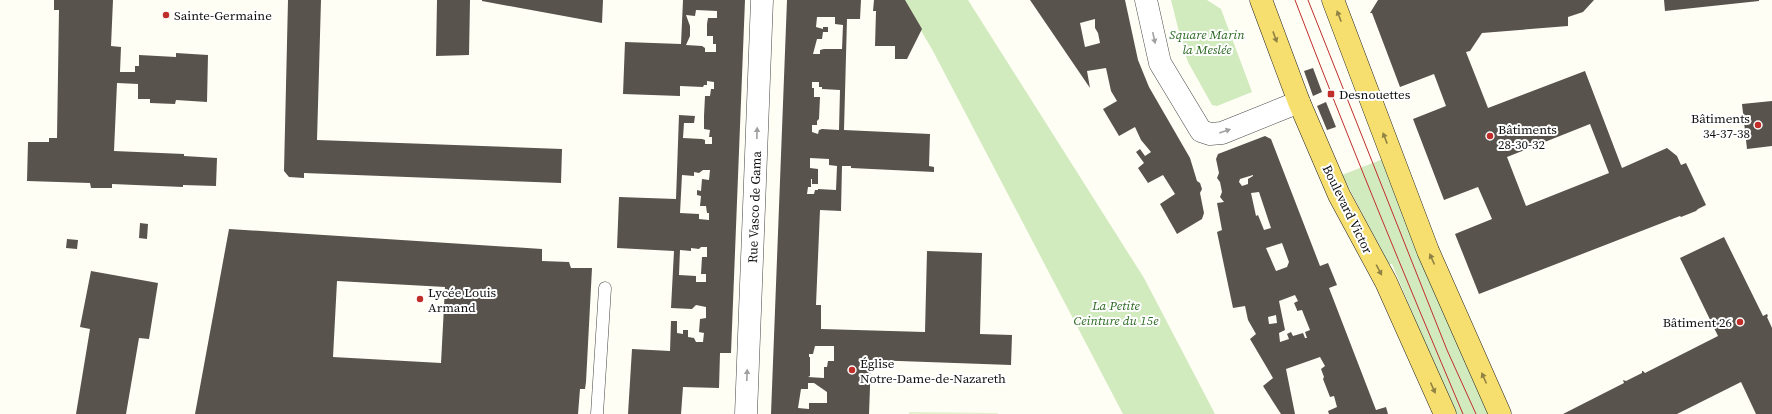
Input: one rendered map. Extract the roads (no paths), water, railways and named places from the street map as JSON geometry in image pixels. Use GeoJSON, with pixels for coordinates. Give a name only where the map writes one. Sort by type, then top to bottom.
{"type":"FeatureCollection","features":[{"type":"Feature","properties":{"kind":"main road","name":"Boulevard Victor"},"geometry":{"type":"LineString","coordinates":[[1261,0],[1299,102],[1339,195],[1386,282],[1445,414]]}},
{"type":"Feature","properties":{"kind":"main road"},"geometry":{"type":"LineString","coordinates":[[1333,0],[1428,251],[1500,414]]}},
{"type":"Feature","properties":{"kind":"street","name":"Rue Vasco de Gama"},"geometry":{"type":"LineString","coordinates":[[746,414],[762,0]]}},
{"type":"Feature","properties":{"kind":"street"},"geometry":{"type":"LineString","coordinates":[[1146,0],[1160,63],[1201,131],[1210,134],[1222,133],[1299,102]]}},
{"type":"Feature","properties":{"kind":"lane"},"geometry":{"type":"LineString","coordinates":[[597,414],[605,288]]}},
{"type":"Feature","properties":{"kind":"tram line"},"geometry":{"type":"LineString","coordinates":[[1295,0],[1377,208],[1463,414]]}},
{"type":"Feature","properties":{"kind":"tram line"},"geometry":{"type":"LineString","coordinates":[[1308,0],[1447,350],[1476,414]]}},
{"type":"Feature","properties":{"kind":"place","name":"Sainte-Germaine"},"geometry":{"type":"Point","coordinates":[166,15]}},
{"type":"Feature","properties":{"kind":"place","name":"Desnouettes"},"geometry":{"type":"Point","coordinates":[1331,94]}},
{"type":"Feature","properties":{"kind":"place","name":"Bâtiments 34-37-38"},"geometry":{"type":"Point","coordinates":[1758,125]}},
{"type":"Feature","properties":{"kind":"place","name":"Bâtiments 28-30-32"},"geometry":{"type":"Point","coordinates":[1490,136]}},
{"type":"Feature","properties":{"kind":"place","name":"Lycée Louis Armand"},"geometry":{"type":"Point","coordinates":[420,299]}},
{"type":"Feature","properties":{"kind":"place","name":"Bâtiment 26"},"geometry":{"type":"Point","coordinates":[1740,322]}},
{"type":"Feature","properties":{"kind":"place","name":"Église Notre-Dame-de-Nazareth"},"geometry":{"type":"Point","coordinates":[852,370]}},
{"type":"Feature","properties":{"kind":"park label","name":"Square Marin la Meslée"},"geometry":{"type":"Point","coordinates":[1207,42]}},
{"type":"Feature","properties":{"kind":"park label","name":"La Petite Ceinture du 15e"},"geometry":{"type":"Point","coordinates":[1116,312]}}]}
